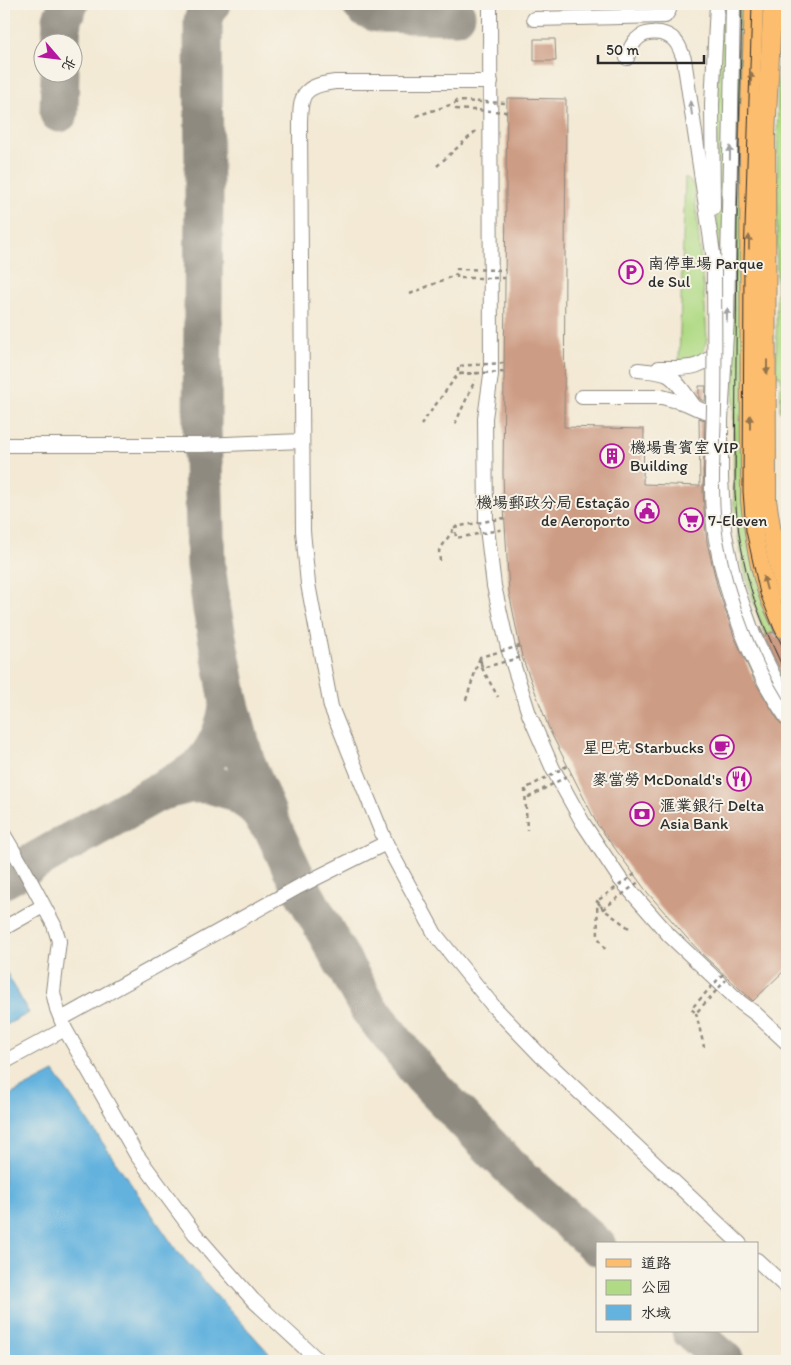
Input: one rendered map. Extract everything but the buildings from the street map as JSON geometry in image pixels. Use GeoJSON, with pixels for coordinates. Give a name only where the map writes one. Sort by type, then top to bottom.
{"type":"FeatureCollection","features":[{"type":"Feature","properties":{"kind":"main road"},"geometry":{"type":"LineString","coordinates":[[754,4],[749,135],[750,501],[754,535],[761,568],[770,598],[783,628]]}},
{"type":"Feature","properties":{"kind":"main road"},"geometry":{"type":"LineString","coordinates":[[773,4],[766,135],[767,500],[778,564],[787,595]]}},
{"type":"Feature","properties":{"kind":"street"},"geometry":{"type":"LineString","coordinates":[[490,4],[492,375],[485,418],[486,520],[494,586],[508,648],[529,714],[553,769],[583,823],[620,879],[670,934],[741,1003],[787,1042]]}},
{"type":"Feature","properties":{"kind":"street"},"geometry":{"type":"LineString","coordinates":[[534,19],[629,10],[665,16],[669,10],[669,4]]}},
{"type":"Feature","properties":{"kind":"street"},"geometry":{"type":"LineString","coordinates":[[716,4],[712,104],[714,260],[712,498],[716,540],[728,593],[747,644],[762,676],[787,718]]}},
{"type":"Feature","properties":{"kind":"street"},"geometry":{"type":"LineString","coordinates":[[733,4],[727,317],[721,420],[722,506],[724,530],[735,583],[753,634],[787,701]]}},
{"type":"Feature","properties":{"kind":"street"},"geometry":{"type":"LineString","coordinates":[[627,58],[630,48],[636,40],[648,33],[655,32],[672,38],[680,48],[684,59],[714,260]]}},
{"type":"Feature","properties":{"kind":"street"},"geometry":{"type":"LineString","coordinates":[[491,82],[335,82],[310,88],[303,96],[300,109],[303,531],[308,584],[331,707],[386,843],[435,934],[494,1007],[540,1056],[738,1242]]}},
{"type":"Feature","properties":{"kind":"street"},"geometry":{"type":"LineString","coordinates":[[662,397],[670,394],[680,386],[712,357],[726,338]]}},
{"type":"Feature","properties":{"kind":"street"},"geometry":{"type":"LineString","coordinates":[[696,408],[680,386],[667,373],[638,370],[691,368],[705,363]]}},
{"type":"Feature","properties":{"kind":"street"},"geometry":{"type":"LineString","coordinates":[[582,397],[662,397],[716,414],[721,420]]}},
{"type":"Feature","properties":{"kind":"street"},"geometry":{"type":"LineString","coordinates":[[4,445],[202,445],[302,441]]}},
{"type":"Feature","properties":{"kind":"street"},"geometry":{"type":"LineString","coordinates":[[4,835],[7,850],[23,867],[54,925],[59,941],[53,992],[63,1024],[136,1154],[195,1234],[253,1300],[319,1361]]}},
{"type":"Feature","properties":{"kind":"street"},"geometry":{"type":"LineString","coordinates":[[4,1062],[63,1024],[300,886],[386,843]]}},
{"type":"Feature","properties":{"kind":"street"},"geometry":{"type":"LineString","coordinates":[[9,925],[43,906]]}},
{"type":"Feature","properties":{"kind":"street"},"geometry":{"type":"LineString","coordinates":[[758,1261],[787,1288]]}},
{"type":"Feature","properties":{"kind":"path"},"geometry":{"type":"LineString","coordinates":[[416,116],[456,103],[456,100],[508,103]]}},
{"type":"Feature","properties":{"kind":"path"},"geometry":{"type":"LineString","coordinates":[[456,103],[456,110],[506,112]]}},
{"type":"Feature","properties":{"kind":"path"},"geometry":{"type":"LineString","coordinates":[[477,110],[477,117]]}},
{"type":"Feature","properties":{"kind":"path"},"geometry":{"type":"LineString","coordinates":[[437,166],[477,131],[477,124]]}},
{"type":"Feature","properties":{"kind":"path"},"geometry":{"type":"LineString","coordinates":[[505,270],[457,269],[457,278],[505,278]]}},
{"type":"Feature","properties":{"kind":"path"},"geometry":{"type":"LineString","coordinates":[[410,294],[457,274]]}},
{"type":"Feature","properties":{"kind":"path"},"geometry":{"type":"LineString","coordinates":[[421,425],[458,374],[458,366],[504,363]]}},
{"type":"Feature","properties":{"kind":"path"},"geometry":{"type":"LineString","coordinates":[[458,374],[504,372]]}},
{"type":"Feature","properties":{"kind":"path"},"geometry":{"type":"LineString","coordinates":[[455,424],[478,373]]}},
{"type":"Feature","properties":{"kind":"path"},"geometry":{"type":"LineString","coordinates":[[440,561],[439,551],[454,527],[505,518]]}},
{"type":"Feature","properties":{"kind":"path"},"geometry":{"type":"LineString","coordinates":[[454,527],[456,538],[505,529]]}},
{"type":"Feature","properties":{"kind":"path"},"geometry":{"type":"LineString","coordinates":[[480,657],[520,646]]}},
{"type":"Feature","properties":{"kind":"path"},"geometry":{"type":"LineString","coordinates":[[480,657],[482,668],[498,697]]}},
{"type":"Feature","properties":{"kind":"path"},"geometry":{"type":"LineString","coordinates":[[466,700],[480,657]]}},
{"type":"Feature","properties":{"kind":"path"},"geometry":{"type":"LineString","coordinates":[[482,668],[522,657]]}},
{"type":"Feature","properties":{"kind":"path"},"geometry":{"type":"LineString","coordinates":[[525,789],[567,766]]}},
{"type":"Feature","properties":{"kind":"path"},"geometry":{"type":"LineString","coordinates":[[525,789],[529,797],[571,774]]}},
{"type":"Feature","properties":{"kind":"path"},"geometry":{"type":"LineString","coordinates":[[525,789],[527,830]]}},
{"type":"Feature","properties":{"kind":"path"},"geometry":{"type":"LineString","coordinates":[[597,901],[635,874]]}},
{"type":"Feature","properties":{"kind":"path"},"geometry":{"type":"LineString","coordinates":[[603,909],[640,881]]}},
{"type":"Feature","properties":{"kind":"path"},"geometry":{"type":"LineString","coordinates":[[597,901],[603,909],[629,928]]}},
{"type":"Feature","properties":{"kind":"path"},"geometry":{"type":"LineString","coordinates":[[597,901],[598,937],[605,949]]}},
{"type":"Feature","properties":{"kind":"path"},"geometry":{"type":"LineString","coordinates":[[704,1047],[696,1013],[691,1008],[723,974]]}},
{"type":"Feature","properties":{"kind":"path"},"geometry":{"type":"LineString","coordinates":[[696,1013],[726,980]]}},
{"type":"Feature","properties":{"kind":"green space"},"geometry":{"type":"Polygon","coordinates":[[[722,4],[728,4],[722,277],[718,276],[716,107],[722,4]]]}},
{"type":"Feature","properties":{"kind":"green space"},"geometry":{"type":"Polygon","coordinates":[[[739,4],[748,4],[744,496],[776,631],[766,635],[744,569],[734,501],[733,290],[739,4]]]}},
{"type":"Feature","properties":{"kind":"green space"},"geometry":{"type":"Polygon","coordinates":[[[783,4],[787,4],[787,412],[780,412],[781,377],[776,375],[778,38],[783,4]]]}},
{"type":"Feature","properties":{"kind":"green space"},"geometry":{"type":"Polygon","coordinates":[[[685,177],[694,185],[707,339],[703,354],[692,363],[679,362],[685,177]]]}},
{"type":"Feature","properties":{"kind":"water"},"geometry":{"type":"Polygon","coordinates":[[[4,968],[29,1013],[4,1026],[4,968]]]}},
{"type":"Feature","properties":{"kind":"water"},"geometry":{"type":"Polygon","coordinates":[[[54,1072],[177,1251],[276,1361],[4,1361],[4,1098],[54,1072]]]}},
{"type":"Feature","properties":{"kind":"taxiway"},"geometry":{"type":"LineString","coordinates":[[61,32],[62,19],[69,4]]}},
{"type":"Feature","properties":{"kind":"taxiway"},"geometry":{"type":"LineString","coordinates":[[211,4],[203,21],[202,426],[206,566],[229,701],[245,760],[276,835],[300,886],[369,1009],[422,1076],[516,1173],[596,1245]]}},
{"type":"Feature","properties":{"kind":"taxiway"},"geometry":{"type":"LineString","coordinates":[[361,4],[366,9],[377,13],[456,15]]}},
{"type":"Feature","properties":{"kind":"taxiway"},"geometry":{"type":"LineString","coordinates":[[59,113],[60,82]]}},
{"type":"Feature","properties":{"kind":"taxiway"},"geometry":{"type":"LineString","coordinates":[[229,701],[221,733],[214,748],[204,762],[182,779],[158,792],[189,784],[209,784],[233,791],[255,806],[267,823]]}},
{"type":"Feature","properties":{"kind":"taxiway"},"geometry":{"type":"LineString","coordinates":[[4,879],[158,792]]}},
{"type":"Feature","properties":{"kind":"taxiway"},"geometry":{"type":"LineString","coordinates":[[692,1332],[725,1361]]}},
{"type":"Feature","properties":{"kind":"tram line"},"geometry":{"type":"LineString","coordinates":[[742,4],[737,222],[735,493],[741,546],[750,586],[765,628],[787,676]]}},
{"type":"Feature","properties":{"kind":"tram line"},"geometry":{"type":"LineString","coordinates":[[752,4],[744,260],[743,491],[746,531],[760,594],[787,655]]}},
{"type":"Feature","properties":{"kind":"place","name":"南停車場 Parque de Sul"},"geometry":{"type":"Point","coordinates":[631,272]}},
{"type":"Feature","properties":{"kind":"place","name":"機場貴賓室 VIP Building"},"geometry":{"type":"Point","coordinates":[612,456]}},
{"type":"Feature","properties":{"kind":"place","name":"機場郵政分局 Estação de Aeroporto"},"geometry":{"type":"Point","coordinates":[647,511]}},
{"type":"Feature","properties":{"kind":"place","name":"7-Eleven"},"geometry":{"type":"Point","coordinates":[691,520]}},
{"type":"Feature","properties":{"kind":"place","name":"星巴克 Starbucks"},"geometry":{"type":"Point","coordinates":[722,747]}},
{"type":"Feature","properties":{"kind":"place","name":"麥當勞 McDonald's"},"geometry":{"type":"Point","coordinates":[739,779]}},
{"type":"Feature","properties":{"kind":"place","name":"滙業銀行 Delta Asia Bank"},"geometry":{"type":"Point","coordinates":[642,814]}}]}
